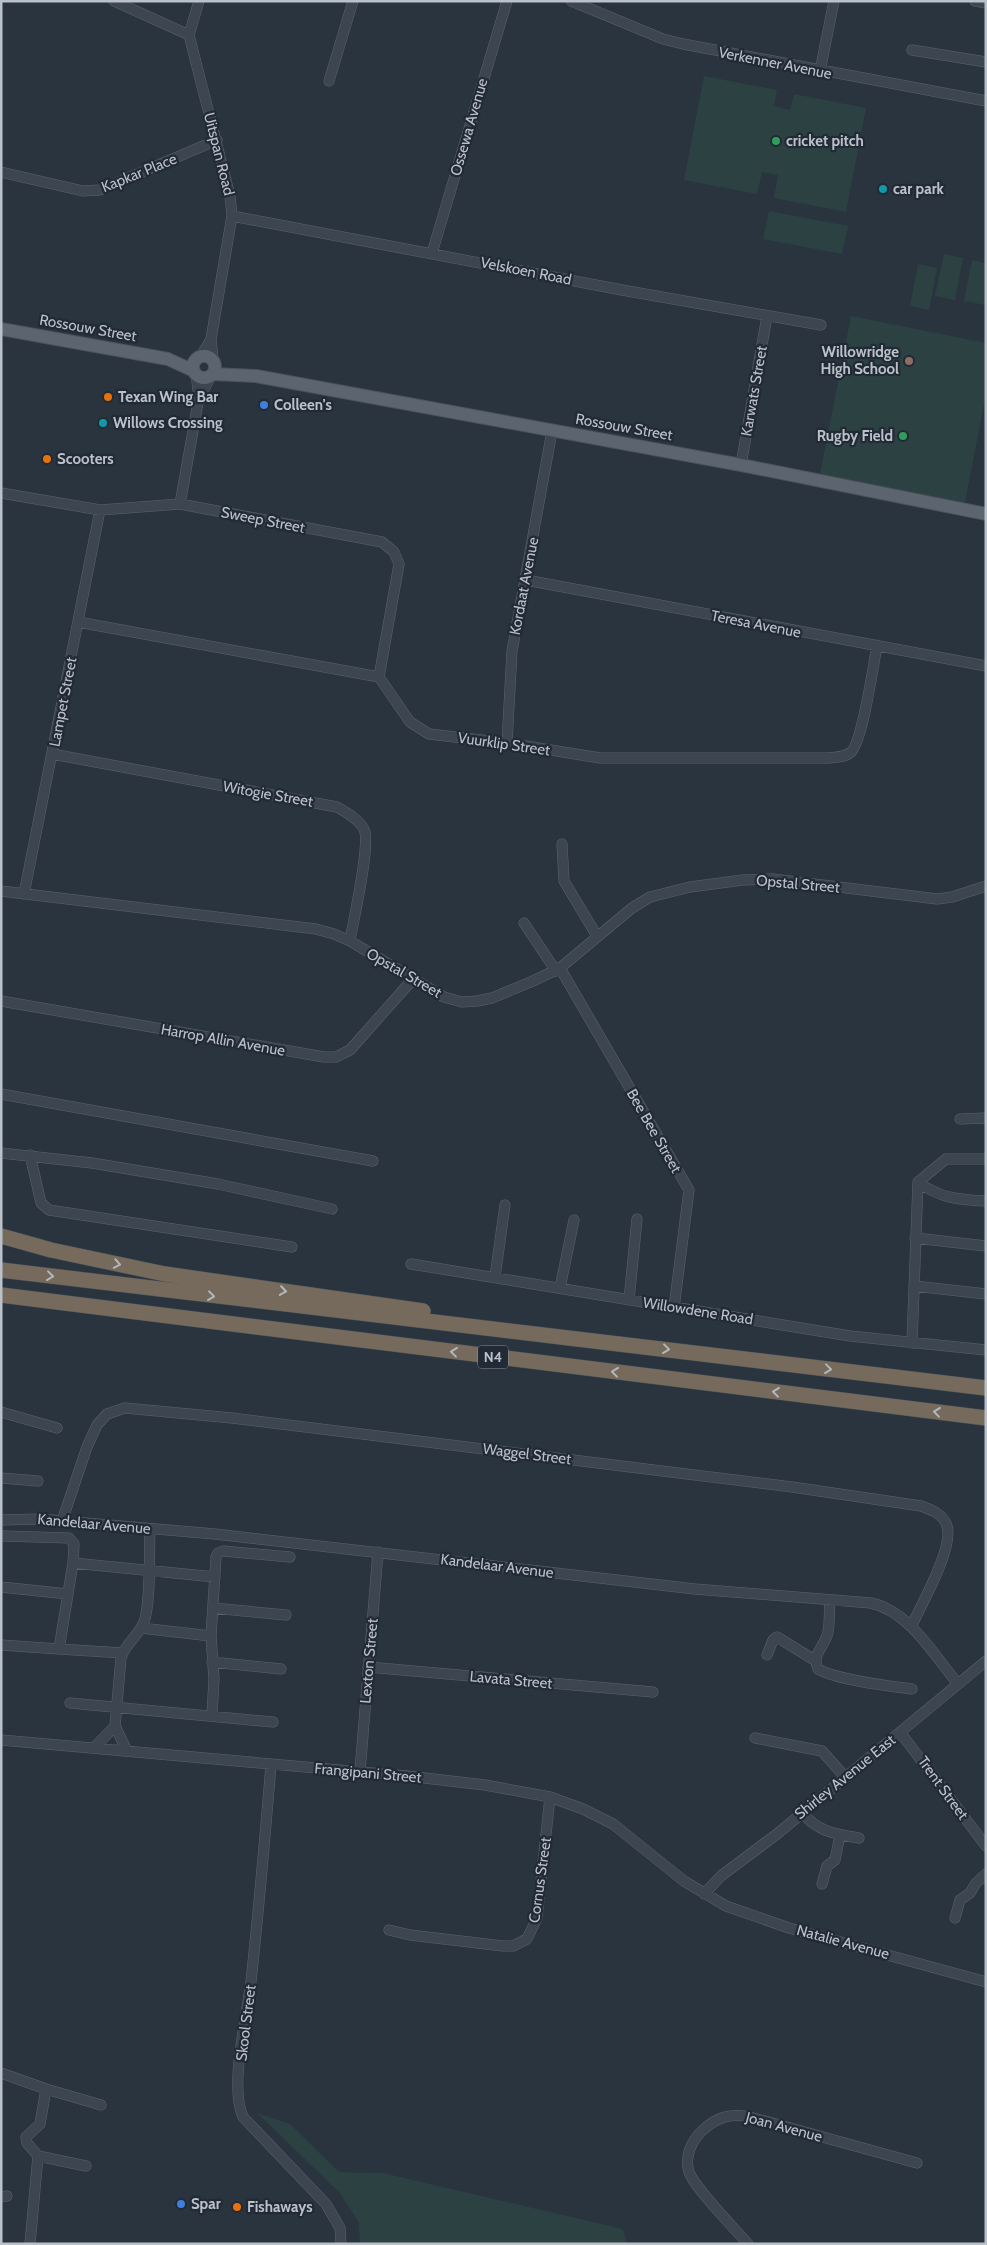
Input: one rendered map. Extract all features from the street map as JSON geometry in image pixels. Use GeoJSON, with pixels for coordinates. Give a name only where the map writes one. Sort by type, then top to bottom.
{"type":"FeatureCollection","features":[{"type":"Feature","properties":{"kind":"highway"},"geometry":{"type":"LineString","coordinates":[[1,1236],[51,1250],[165,1274],[475,1319],[632,1345]]}},
{"type":"Feature","properties":{"kind":"highway","name":"N4"},"geometry":{"type":"LineString","coordinates":[[1,1270],[513,1333],[632,1345],[986,1388]]}},
{"type":"Feature","properties":{"kind":"highway","name":"N4"},"geometry":{"type":"LineString","coordinates":[[1,1295],[986,1418]]}},
{"type":"Feature","properties":{"kind":"main road","name":"Rossouw Street"},"geometry":{"type":"LineString","coordinates":[[1,329],[168,360],[195,372]]}},
{"type":"Feature","properties":{"kind":"main road","name":"Rossouw Street"},"geometry":{"type":"LineString","coordinates":[[168,360],[207,358],[256,376]]}},
{"type":"Feature","properties":{"kind":"main road"},"geometry":{"type":"LineString","coordinates":[[207,358],[216,367],[212,375],[204,378],[195,372],[195,361],[207,358]]}},
{"type":"Feature","properties":{"kind":"main road","name":"Rossouw Street"},"geometry":{"type":"LineString","coordinates":[[212,375],[256,376],[741,465],[986,514]]}},
{"type":"Feature","properties":{"kind":"street"},"geometry":{"type":"LineString","coordinates":[[114,1],[189,35],[199,1]]}},
{"type":"Feature","properties":{"kind":"street"},"geometry":{"type":"LineString","coordinates":[[329,81],[353,1]]}},
{"type":"Feature","properties":{"kind":"street","name":"Ossewa Avenue"},"geometry":{"type":"LineString","coordinates":[[432,253],[507,1]]}},
{"type":"Feature","properties":{"kind":"street","name":"Verkenner Avenue"},"geometry":{"type":"LineString","coordinates":[[571,1],[663,39],[683,44],[986,101]]}},
{"type":"Feature","properties":{"kind":"street"},"geometry":{"type":"LineString","coordinates":[[820,71],[834,1]]}},
{"type":"Feature","properties":{"kind":"street"},"geometry":{"type":"LineString","coordinates":[[975,1],[986,3]]}},
{"type":"Feature","properties":{"kind":"street","name":"Uitspan Road"},"geometry":{"type":"LineString","coordinates":[[189,35],[230,196],[232,216],[207,358]]}},
{"type":"Feature","properties":{"kind":"street"},"geometry":{"type":"LineString","coordinates":[[912,50],[986,62]]}},
{"type":"Feature","properties":{"kind":"street","name":"Kapkar Place"},"geometry":{"type":"LineString","coordinates":[[1,172],[82,190],[100,190],[216,140]]}},
{"type":"Feature","properties":{"kind":"street","name":"Velskoen Road"},"geometry":{"type":"LineString","coordinates":[[232,216],[622,290],[822,325]]}},
{"type":"Feature","properties":{"kind":"street","name":"Karwats Street"},"geometry":{"type":"LineString","coordinates":[[741,465],[767,316]]}},
{"type":"Feature","properties":{"kind":"street"},"geometry":{"type":"LineString","coordinates":[[195,372],[200,398]]}},
{"type":"Feature","properties":{"kind":"street"},"geometry":{"type":"LineString","coordinates":[[180,504],[200,398],[212,375]]}},
{"type":"Feature","properties":{"kind":"street","name":"Kordaat Avenue"},"geometry":{"type":"LineString","coordinates":[[506,743],[512,650],[552,431]]}},
{"type":"Feature","properties":{"kind":"street","name":"Sweep Street"},"geometry":{"type":"LineString","coordinates":[[1,493],[100,510],[180,504],[382,542],[390,546],[398,557],[399,564],[379,677]]}},
{"type":"Feature","properties":{"kind":"street","name":"Lampet Street"},"geometry":{"type":"LineString","coordinates":[[24,894],[100,510]]}},
{"type":"Feature","properties":{"kind":"street","name":"Teresa Avenue"},"geometry":{"type":"LineString","coordinates":[[526,580],[986,666]]}},
{"type":"Feature","properties":{"kind":"street"},"geometry":{"type":"LineString","coordinates":[[78,622],[379,677]]}},
{"type":"Feature","properties":{"kind":"street","name":"Vuurklip Street"},"geometry":{"type":"LineString","coordinates":[[379,677],[410,722],[428,734],[506,743],[600,758],[830,758],[850,753],[858,739],[877,646]]}},
{"type":"Feature","properties":{"kind":"street","name":"Witogie Street"},"geometry":{"type":"LineString","coordinates":[[52,754],[337,807],[352,816],[365,831],[366,847],[350,941]]}},
{"type":"Feature","properties":{"kind":"street"},"geometry":{"type":"LineString","coordinates":[[562,844],[564,880],[598,936]]}},
{"type":"Feature","properties":{"kind":"street","name":"Opstal Street"},"geometry":{"type":"LineString","coordinates":[[1,891],[316,929],[350,941],[444,997],[462,1002],[492,998],[558,970],[632,908],[650,897],[690,887],[743,880],[797,880],[931,899],[952,897],[986,886]]}},
{"type":"Feature","properties":{"kind":"street","name":"Bee Bee Street"},"geometry":{"type":"LineString","coordinates":[[524,923],[558,970],[689,1190],[674,1308]]}},
{"type":"Feature","properties":{"kind":"street","name":"Harrop Allin Avenue"},"geometry":{"type":"LineString","coordinates":[[1,1001],[324,1057],[336,1057],[350,1050],[413,979]]}},
{"type":"Feature","properties":{"kind":"street"},"geometry":{"type":"LineString","coordinates":[[1,1094],[373,1161]]}},
{"type":"Feature","properties":{"kind":"street"},"geometry":{"type":"LineString","coordinates":[[960,1119],[986,1118]]}},
{"type":"Feature","properties":{"kind":"street"},"geometry":{"type":"LineString","coordinates":[[1,1153],[92,1163],[218,1184],[332,1209]]}},
{"type":"Feature","properties":{"kind":"street"},"geometry":{"type":"LineString","coordinates":[[30,1155],[41,1203],[49,1210],[292,1247]]}},
{"type":"Feature","properties":{"kind":"street"},"geometry":{"type":"LineString","coordinates":[[912,1342],[918,1182],[946,1159],[986,1159]]}},
{"type":"Feature","properties":{"kind":"street"},"geometry":{"type":"LineString","coordinates":[[918,1182],[931,1192],[941,1196],[986,1201]]}},
{"type":"Feature","properties":{"kind":"street"},"geometry":{"type":"LineString","coordinates":[[494,1277],[505,1205]]}},
{"type":"Feature","properties":{"kind":"street"},"geometry":{"type":"LineString","coordinates":[[629,1300],[637,1219]]}},
{"type":"Feature","properties":{"kind":"street"},"geometry":{"type":"LineString","coordinates":[[560,1288],[574,1220]]}},
{"type":"Feature","properties":{"kind":"street"},"geometry":{"type":"LineString","coordinates":[[915,1238],[986,1246]]}},
{"type":"Feature","properties":{"kind":"street","name":"Willowdene Road"},"geometry":{"type":"LineString","coordinates":[[411,1264],[850,1336],[986,1350]]}},
{"type":"Feature","properties":{"kind":"street"},"geometry":{"type":"LineString","coordinates":[[914,1286],[986,1294]]}},
{"type":"Feature","properties":{"kind":"street","name":"Waggel Street"},"geometry":{"type":"LineString","coordinates":[[62,1521],[92,1436],[102,1419],[117,1410],[142,1409],[370,1434],[792,1487],[921,1506],[933,1510],[947,1525],[948,1537],[944,1554],[912,1627]]}},
{"type":"Feature","properties":{"kind":"street"},"geometry":{"type":"LineString","coordinates":[[1,1412],[57,1428]]}},
{"type":"Feature","properties":{"kind":"street"},"geometry":{"type":"LineString","coordinates":[[1,1478],[38,1481]]}},
{"type":"Feature","properties":{"kind":"street","name":"Kandelaar Avenue"},"geometry":{"type":"LineString","coordinates":[[1,1520],[39,1519],[150,1529],[378,1552],[695,1589],[871,1602],[886,1606],[899,1614],[912,1627],[958,1684]]}},
{"type":"Feature","properties":{"kind":"street"},"geometry":{"type":"LineString","coordinates":[[127,1750],[115,1726],[122,1653],[141,1628],[146,1614],[150,1529]]}},
{"type":"Feature","properties":{"kind":"street"},"geometry":{"type":"LineString","coordinates":[[3,1536],[69,1538],[74,1544],[73,1563],[59,1649]]}},
{"type":"Feature","properties":{"kind":"street"},"geometry":{"type":"LineString","coordinates":[[212,1715],[214,1679],[211,1636],[216,1557],[222,1551],[290,1558]]}},
{"type":"Feature","properties":{"kind":"street","name":"Lexton Street"},"geometry":{"type":"LineString","coordinates":[[360,1771],[378,1552]]}},
{"type":"Feature","properties":{"kind":"street"},"geometry":{"type":"LineString","coordinates":[[73,1563],[215,1577]]}},
{"type":"Feature","properties":{"kind":"street"},"geometry":{"type":"LineString","coordinates":[[1,1587],[68,1594]]}},
{"type":"Feature","properties":{"kind":"street"},"geometry":{"type":"LineString","coordinates":[[830,1600],[828,1634],[819,1646],[816,1661],[818,1669],[829,1674],[880,1685],[912,1689]]}},
{"type":"Feature","properties":{"kind":"street"},"geometry":{"type":"LineString","coordinates":[[213,1608],[286,1615]]}},
{"type":"Feature","properties":{"kind":"street"},"geometry":{"type":"LineString","coordinates":[[141,1628],[211,1636]]}},
{"type":"Feature","properties":{"kind":"street"},"geometry":{"type":"LineString","coordinates":[[767,1655],[773,1640],[778,1637],[816,1661]]}},
{"type":"Feature","properties":{"kind":"street"},"geometry":{"type":"LineString","coordinates":[[1,1645],[122,1653]]}},
{"type":"Feature","properties":{"kind":"street","name":"Shirley Avenue East"},"geometry":{"type":"LineString","coordinates":[[704,1894],[721,1876],[735,1868],[986,1661]]}},
{"type":"Feature","properties":{"kind":"street"},"geometry":{"type":"LineString","coordinates":[[212,1662],[282,1669]]}},
{"type":"Feature","properties":{"kind":"street","name":"Lavata Street"},"geometry":{"type":"LineString","coordinates":[[368,1667],[653,1692]]}},
{"type":"Feature","properties":{"kind":"street"},"geometry":{"type":"LineString","coordinates":[[70,1703],[273,1722]]}},
{"type":"Feature","properties":{"kind":"street"},"geometry":{"type":"LineString","coordinates":[[94,1748],[115,1726]]}},
{"type":"Feature","properties":{"kind":"street","name":"Trent Street"},"geometry":{"type":"LineString","coordinates":[[900,1732],[986,1846]]}},
{"type":"Feature","properties":{"kind":"street"},"geometry":{"type":"LineString","coordinates":[[755,1738],[822,1751],[845,1777]]}},
{"type":"Feature","properties":{"kind":"street","name":"Frangipani Street"},"geometry":{"type":"LineString","coordinates":[[1,1740],[127,1750],[271,1765],[360,1771],[485,1785],[550,1797],[583,1808],[613,1824],[684,1881],[704,1894]]}},
{"type":"Feature","properties":{"kind":"street","name":"Skool Street"},"geometry":{"type":"LineString","coordinates":[[271,1765],[251,1984],[238,2080],[238,2101],[243,2117],[326,2204],[340,2228],[341,2244]]}},
{"type":"Feature","properties":{"kind":"street","name":"Cornus Street"},"geometry":{"type":"LineString","coordinates":[[388,1930],[410,1935],[503,1946],[513,1946],[527,1939],[537,1918],[550,1797]]}},
{"type":"Feature","properties":{"kind":"street"},"geometry":{"type":"LineString","coordinates":[[802,1812],[810,1822],[822,1830],[859,1838]]}},
{"type":"Feature","properties":{"kind":"street"},"geometry":{"type":"LineString","coordinates":[[822,1884],[827,1866],[835,1860],[840,1835]]}},
{"type":"Feature","properties":{"kind":"street"},"geometry":{"type":"LineString","coordinates":[[955,1918],[960,1900],[970,1893],[976,1883],[986,1874]]}},
{"type":"Feature","properties":{"kind":"street","name":"Natalie Avenue"},"geometry":{"type":"LineString","coordinates":[[704,1894],[736,1911],[788,1928],[986,1982]]}},
{"type":"Feature","properties":{"kind":"street"},"geometry":{"type":"LineString","coordinates":[[1,2074],[101,2104]]}},
{"type":"Feature","properties":{"kind":"street"},"geometry":{"type":"LineString","coordinates":[[46,2089],[40,2124],[26,2137],[27,2143],[38,2156],[86,2166]]}},
{"type":"Feature","properties":{"kind":"street","name":"Joan Avenue"},"geometry":{"type":"LineString","coordinates":[[748,2244],[698,2186],[688,2169],[689,2152],[694,2141],[700,2132],[716,2120],[728,2116],[750,2117],[917,2163]]}},
{"type":"Feature","properties":{"kind":"street"},"geometry":{"type":"LineString","coordinates":[[30,2244],[38,2156]]}},
{"type":"Feature","properties":{"kind":"green space"},"geometry":{"type":"Polygon","coordinates":[[[704,76],[777,90],[774,106],[790,110],[794,94],[866,108],[846,212],[774,198],[778,175],[762,172],[757,194],[684,180],[704,76]]]}},
{"type":"Feature","properties":{"kind":"green space"},"geometry":{"type":"Polygon","coordinates":[[[769,211],[848,226],[842,254],[763,239],[769,211]]]}},
{"type":"Feature","properties":{"kind":"green space"},"geometry":{"type":"Polygon","coordinates":[[[944,254],[963,258],[955,300],[935,296],[944,254]]]}},
{"type":"Feature","properties":{"kind":"green space"},"geometry":{"type":"Polygon","coordinates":[[[972,260],[986,263],[985,305],[964,301],[972,260]]]}},
{"type":"Feature","properties":{"kind":"green space"},"geometry":{"type":"Polygon","coordinates":[[[918,264],[937,268],[929,310],[910,306],[918,264]]]}},
{"type":"Feature","properties":{"kind":"green space","name":"Rugby Field"},"geometry":{"type":"Polygon","coordinates":[[[851,316],[986,343],[986,394],[964,507],[819,479],[851,316]]]}},
{"type":"Feature","properties":{"kind":"green space"},"geometry":{"type":"Polygon","coordinates":[[[257,2113],[290,2124],[339,2172],[383,2173],[623,2229],[627,2244],[360,2244],[359,2223],[340,2193],[257,2113]]]}},
{"type":"Feature","properties":{"kind":"place","name":"cricket pitch"},"geometry":{"type":"Point","coordinates":[776,141]}},
{"type":"Feature","properties":{"kind":"place","name":"car park"},"geometry":{"type":"Point","coordinates":[883,189]}},
{"type":"Feature","properties":{"kind":"place","name":"Willowridge High School"},"geometry":{"type":"Point","coordinates":[909,361]}},
{"type":"Feature","properties":{"kind":"place","name":"Texan Wing Bar"},"geometry":{"type":"Point","coordinates":[108,397]}},
{"type":"Feature","properties":{"kind":"place","name":"Colleen's"},"geometry":{"type":"Point","coordinates":[264,405]}},
{"type":"Feature","properties":{"kind":"place","name":"Willows Crossing"},"geometry":{"type":"Point","coordinates":[103,423]}},
{"type":"Feature","properties":{"kind":"place","name":"Rugby Field"},"geometry":{"type":"Point","coordinates":[903,436]}},
{"type":"Feature","properties":{"kind":"place","name":"Scooters"},"geometry":{"type":"Point","coordinates":[47,459]}},
{"type":"Feature","properties":{"kind":"place","name":"Spar"},"geometry":{"type":"Point","coordinates":[181,2204]}},
{"type":"Feature","properties":{"kind":"place","name":"Fishaways"},"geometry":{"type":"Point","coordinates":[237,2207]}}]}
